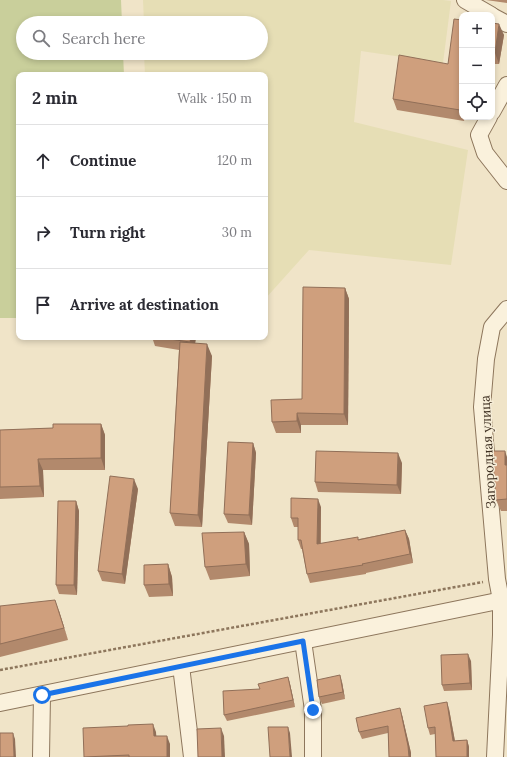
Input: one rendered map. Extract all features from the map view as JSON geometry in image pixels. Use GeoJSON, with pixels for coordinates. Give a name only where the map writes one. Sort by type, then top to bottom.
{"type":"FeatureCollection","features":[{"type":"Feature","properties":{"kind":"street"},"geometry":{"type":"LineString","coordinates":[[466,0],[487,12]]}},
{"type":"Feature","properties":{"kind":"street"},"geometry":{"type":"LineString","coordinates":[[495,17],[507,24]]}},
{"type":"Feature","properties":{"kind":"street"},"geometry":{"type":"LineString","coordinates":[[495,107],[507,85]]}},
{"type":"Feature","properties":{"kind":"street"},"geometry":{"type":"LineString","coordinates":[[487,120],[479,135],[485,153],[507,181]]}},
{"type":"Feature","properties":{"kind":"street","name":"Загородная улица"},"geometry":{"type":"LineString","coordinates":[[499,748],[501,635],[504,599],[497,579],[482,407],[486,359],[492,327],[507,309]]}},
{"type":"Feature","properties":{"kind":"street"},"geometry":{"type":"LineString","coordinates":[[0,703],[504,599]]}},
{"type":"Feature","properties":{"kind":"street"},"geometry":{"type":"LineString","coordinates":[[303,641],[313,710],[313,757]]}},
{"type":"Feature","properties":{"kind":"street"},"geometry":{"type":"LineString","coordinates":[[181,666],[192,757]]}},
{"type":"Feature","properties":{"kind":"street"},"geometry":{"type":"LineString","coordinates":[[41,757],[42,695]]}},
{"type":"Feature","properties":{"kind":"path"},"geometry":{"type":"LineString","coordinates":[[0,670],[497,579]]}},
{"type":"Feature","properties":{"kind":"shaded area"},"geometry":{"type":"Polygon","coordinates":[[[143,0],[451,1],[443,63],[361,51],[354,122],[468,150],[451,265],[309,250],[268,296],[268,72],[145,72],[144,60],[268,60],[268,16],[144,16],[143,0]]]}},
{"type":"Feature","properties":{"kind":"green space"},"geometry":{"type":"Polygon","coordinates":[[[0,0],[121,0],[122,16],[16,16],[16,60],[123,60],[124,72],[16,72],[16,318],[0,318],[0,0]]]}},
{"type":"Feature","properties":{"kind":"building"},"geometry":{"type":"Polygon","coordinates":[[[454,19],[459,20],[459,110],[393,99],[399,55],[448,64],[454,19]]]}},
{"type":"Feature","properties":{"kind":"building"},"geometry":{"type":"Polygon","coordinates":[[[495,23],[499,24],[495,53],[495,23]]]}},
{"type":"Feature","properties":{"kind":"building"},"geometry":{"type":"Polygon","coordinates":[[[303,287],[345,288],[344,414],[297,413],[297,421],[272,422],[271,400],[302,399],[303,287]]]}},
{"type":"Feature","properties":{"kind":"building"},"geometry":{"type":"Polygon","coordinates":[[[176,340],[190,340],[190,342],[176,340]]]}},
{"type":"Feature","properties":{"kind":"building"},"geometry":{"type":"Polygon","coordinates":[[[180,342],[207,344],[198,515],[170,513],[180,342]]]}},
{"type":"Feature","properties":{"kind":"building"},"geometry":{"type":"Polygon","coordinates":[[[53,424],[101,424],[101,458],[38,459],[40,486],[0,487],[0,430],[53,428],[53,424]]]}},
{"type":"Feature","properties":{"kind":"building"},"geometry":{"type":"Polygon","coordinates":[[[228,442],[253,443],[249,515],[224,514],[228,442]]]}},
{"type":"Feature","properties":{"kind":"building"},"geometry":{"type":"Polygon","coordinates":[[[316,451],[398,453],[397,485],[315,482],[316,451]]]}},
{"type":"Feature","properties":{"kind":"building"},"geometry":{"type":"Polygon","coordinates":[[[492,451],[505,451],[505,465],[507,465],[507,499],[496,500],[492,451]]]}},
{"type":"Feature","properties":{"kind":"building"},"geometry":{"type":"Polygon","coordinates":[[[110,476],[134,479],[122,574],[98,571],[110,476]]]}},
{"type":"Feature","properties":{"kind":"building"},"geometry":{"type":"Polygon","coordinates":[[[291,498],[318,499],[317,544],[358,537],[358,540],[405,530],[410,554],[362,564],[363,565],[307,574],[301,540],[298,540],[298,518],[291,518],[291,498]]]}},
{"type":"Feature","properties":{"kind":"building"},"geometry":{"type":"Polygon","coordinates":[[[58,501],[76,501],[74,585],[56,585],[58,501]]]}},
{"type":"Feature","properties":{"kind":"building"},"geometry":{"type":"Polygon","coordinates":[[[244,532],[246,564],[205,567],[202,533],[244,532]]]}},
{"type":"Feature","properties":{"kind":"building"},"geometry":{"type":"Polygon","coordinates":[[[168,564],[169,584],[144,585],[144,565],[168,564]]]}},
{"type":"Feature","properties":{"kind":"building"},"geometry":{"type":"Polygon","coordinates":[[[55,600],[64,628],[0,644],[0,606],[55,600]]]}},
{"type":"Feature","properties":{"kind":"building"},"geometry":{"type":"Polygon","coordinates":[[[468,654],[470,683],[442,685],[441,655],[468,654]]]}},
{"type":"Feature","properties":{"kind":"building"},"geometry":{"type":"Polygon","coordinates":[[[340,675],[343,692],[319,697],[317,680],[340,675]]]}},
{"type":"Feature","properties":{"kind":"building"},"geometry":{"type":"Polygon","coordinates":[[[288,677],[293,700],[224,715],[223,691],[260,689],[258,684],[288,677]]]}},
{"type":"Feature","properties":{"kind":"building"},"geometry":{"type":"Polygon","coordinates":[[[447,702],[453,741],[467,740],[467,757],[436,757],[435,727],[428,728],[424,706],[447,702]]]}},
{"type":"Feature","properties":{"kind":"building"},"geometry":{"type":"Polygon","coordinates":[[[400,708],[409,757],[389,757],[388,726],[359,732],[356,718],[400,708]]]}},
{"type":"Feature","properties":{"kind":"building"},"geometry":{"type":"Polygon","coordinates":[[[153,724],[154,736],[167,736],[167,757],[129,757],[129,755],[84,757],[83,728],[153,724]]]}},
{"type":"Feature","properties":{"kind":"building"},"geometry":{"type":"Polygon","coordinates":[[[268,727],[288,727],[290,757],[270,757],[268,727]]]}},
{"type":"Feature","properties":{"kind":"building"},"geometry":{"type":"Polygon","coordinates":[[[221,728],[222,757],[198,757],[197,729],[221,728]]]}},
{"type":"Feature","properties":{"kind":"building"},"geometry":{"type":"Polygon","coordinates":[[[0,733],[13,733],[14,757],[0,757],[0,733]]]}},
{"type":"Feature","properties":{"kind":"route"},"geometry":{"type":"LineString","coordinates":[[42,695],[303,641],[313,710]]}}]}
